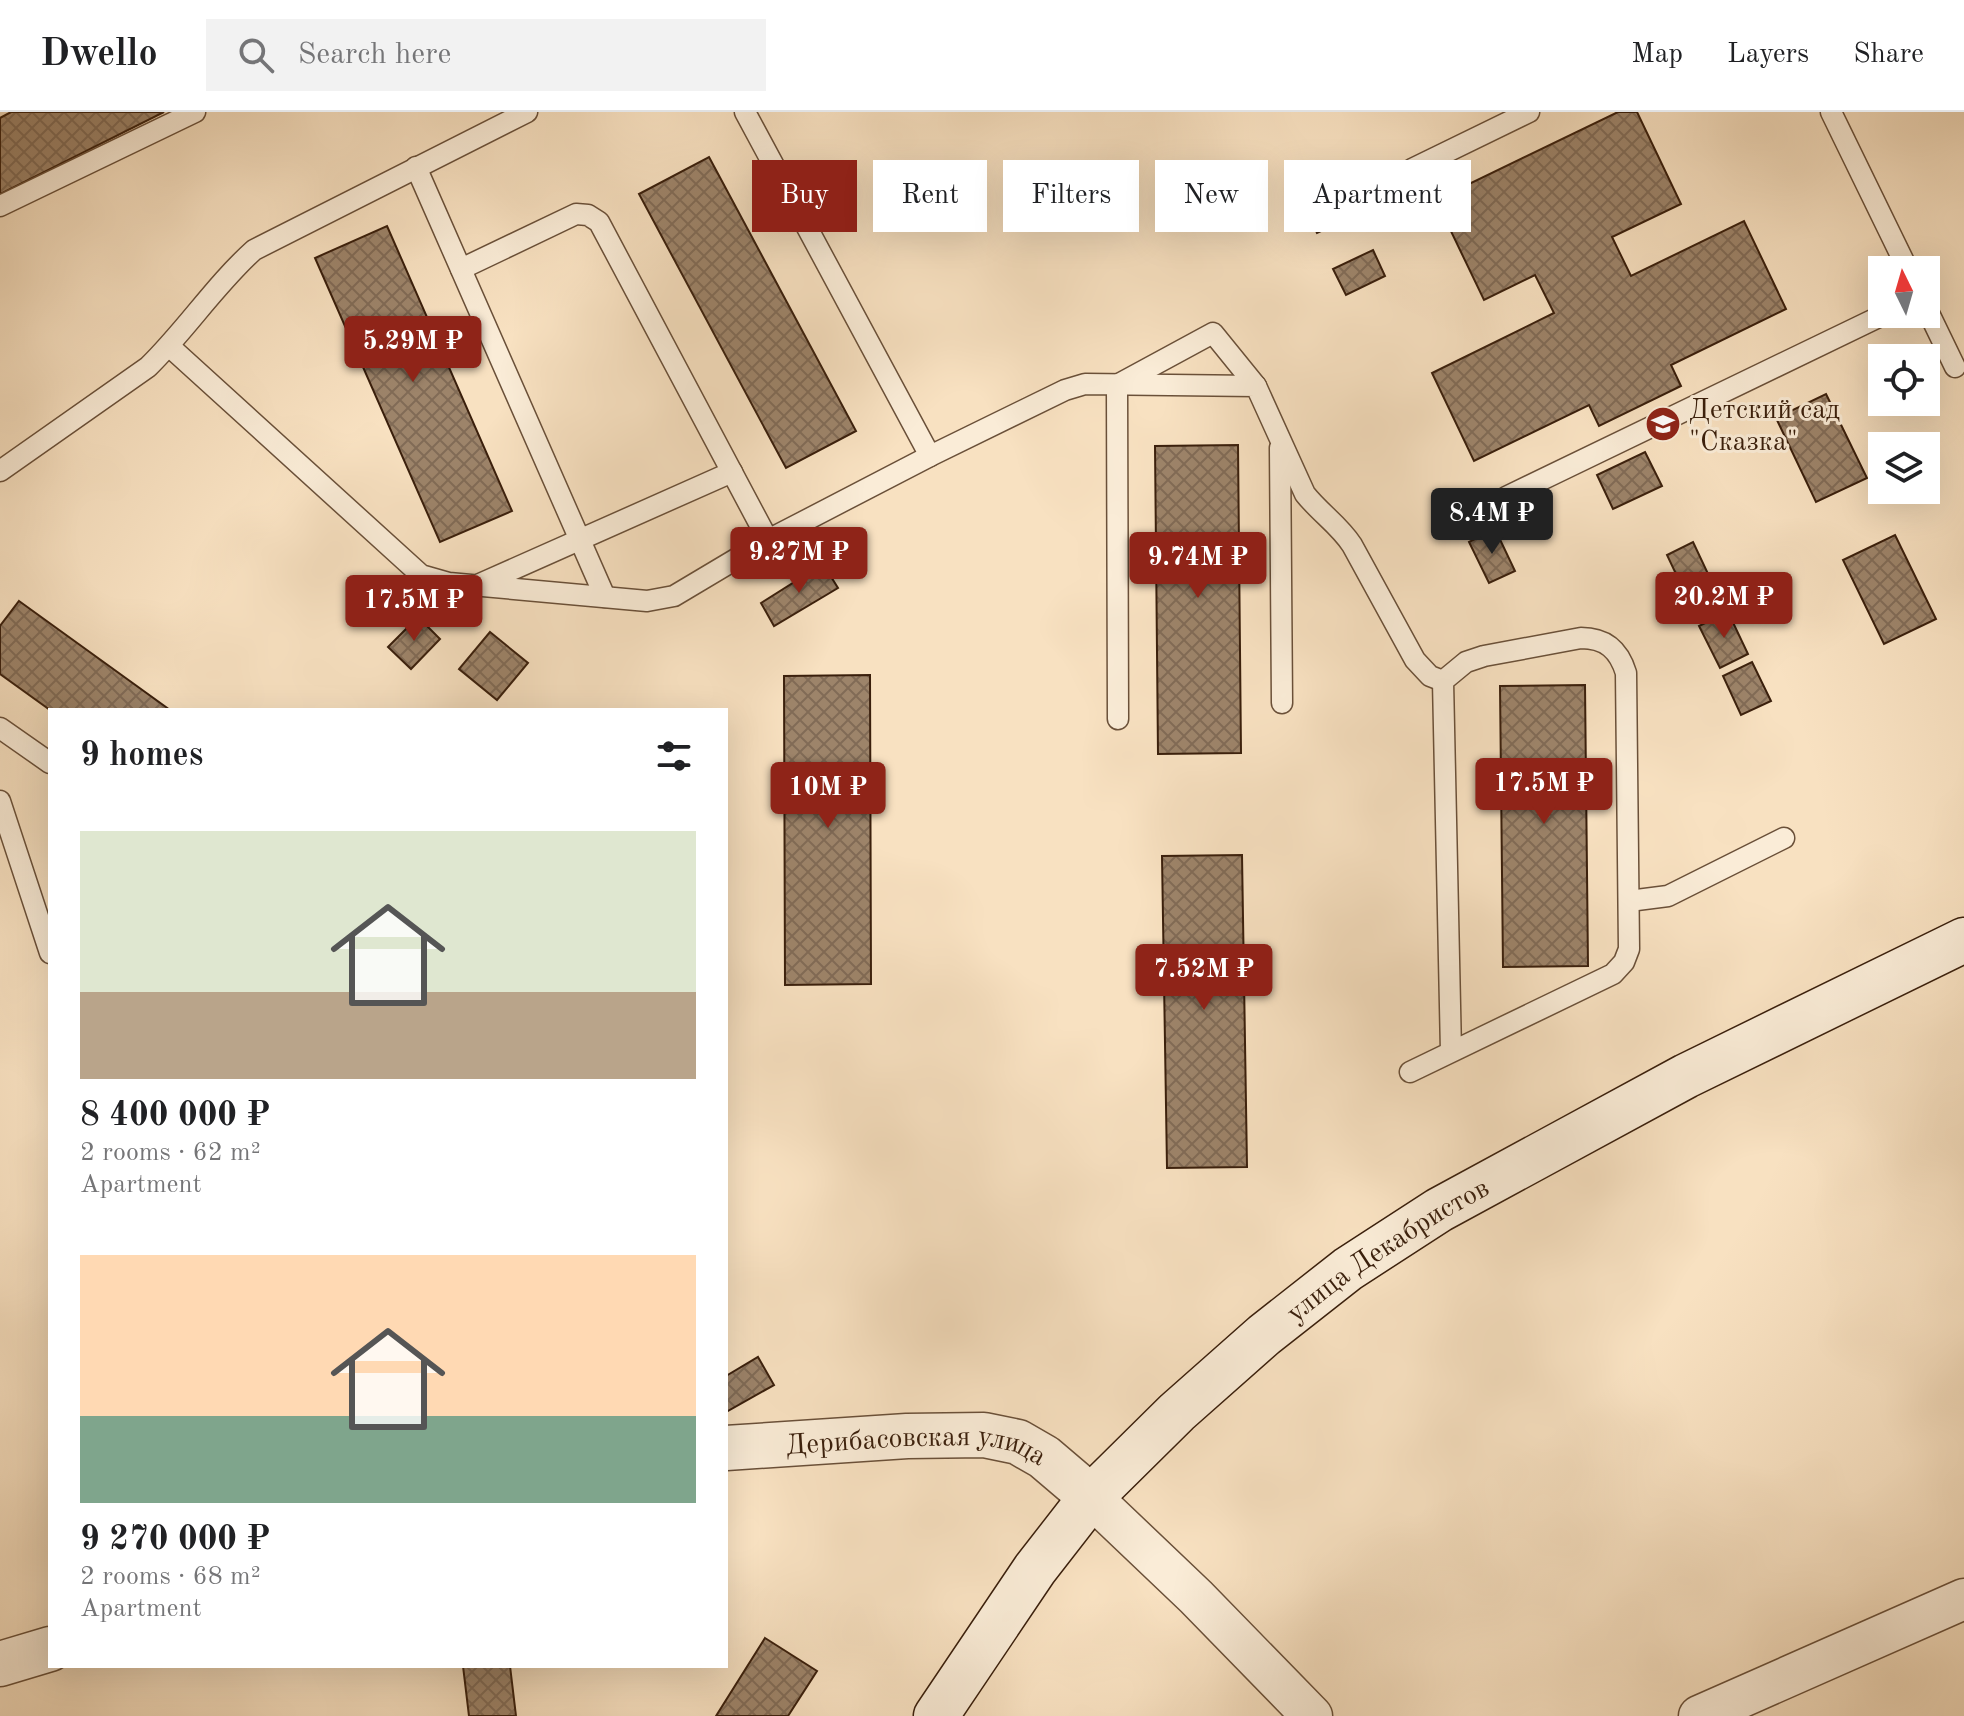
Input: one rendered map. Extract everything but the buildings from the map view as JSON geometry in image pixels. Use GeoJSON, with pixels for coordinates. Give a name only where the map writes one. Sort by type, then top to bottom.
{"type":"FeatureCollection","features":[{"type":"Feature","properties":{"kind":"main road","name":"улица Декабристов"},"geometry":{"type":"LineString","coordinates":[[936,1716],[1035,1569],[1091,1497],[1177,1412],[1264,1335],[1348,1269],[1439,1210],[1686,1076],[1964,940]]}},
{"type":"Feature","properties":{"kind":"main road","name":"Дерибасовская улица"},"geometry":{"type":"LineString","coordinates":[[728,1448],[907,1436],[984,1435],[1018,1442],[1044,1457],[1091,1497]]}},
{"type":"Feature","properties":{"kind":"main road"},"geometry":{"type":"LineString","coordinates":[[0,1664],[48,1650]]}},
{"type":"Feature","properties":{"kind":"street"},"geometry":{"type":"LineString","coordinates":[[1091,1497],[1196,1597],[1312,1716]]}},
{"type":"Feature","properties":{"kind":"street"},"geometry":{"type":"LineString","coordinates":[[1699,1716],[1964,1599]]}},
{"type":"Feature","properties":{"kind":"lane"},"geometry":{"type":"LineString","coordinates":[[0,206],[195,112]]}},
{"type":"Feature","properties":{"kind":"lane"},"geometry":{"type":"LineString","coordinates":[[0,471],[148,367],[232,270],[254,250],[527,112]]}},
{"type":"Feature","properties":{"kind":"lane"},"geometry":{"type":"LineString","coordinates":[[745,112],[930,456]]}},
{"type":"Feature","properties":{"kind":"lane"},"geometry":{"type":"LineString","coordinates":[[1430,160],[1529,112]]}},
{"type":"Feature","properties":{"kind":"lane"},"geometry":{"type":"LineString","coordinates":[[1831,112],[1901,256]]}},
{"type":"Feature","properties":{"kind":"lane"},"geometry":{"type":"LineString","coordinates":[[416,167],[605,597]]}},
{"type":"Feature","properties":{"kind":"lane"},"geometry":{"type":"LineString","coordinates":[[461,269],[576,214],[588,215],[599,222],[768,540]]}},
{"type":"Feature","properties":{"kind":"lane"},"geometry":{"type":"LineString","coordinates":[[1506,497],[1868,322]]}},
{"type":"Feature","properties":{"kind":"lane"},"geometry":{"type":"LineString","coordinates":[[1937,328],[1961,372]]}},
{"type":"Feature","properties":{"kind":"lane"},"geometry":{"type":"LineString","coordinates":[[1117,385],[1213,333],[1256,386],[1305,494],[1314,506],[1343,530],[1415,660],[1430,676],[1443,681]]}},
{"type":"Feature","properties":{"kind":"lane"},"geometry":{"type":"LineString","coordinates":[[169,346],[421,575],[449,583],[647,601],[674,596],[768,540],[1065,390],[1085,384],[1256,386]]}},
{"type":"Feature","properties":{"kind":"lane"},"geometry":{"type":"LineString","coordinates":[[1117,385],[1118,719]]}},
{"type":"Feature","properties":{"kind":"lane"},"geometry":{"type":"LineString","coordinates":[[1280,440],[1282,703]]}},
{"type":"Feature","properties":{"kind":"lane"},"geometry":{"type":"LineString","coordinates":[[478,585],[732,472]]}},
{"type":"Feature","properties":{"kind":"lane"},"geometry":{"type":"LineString","coordinates":[[1410,1072],[1613,974],[1624,962],[1629,949],[1626,673],[1621,657],[1610,645],[1596,638],[1581,638],[1484,656],[1466,662],[1443,681]]}},
{"type":"Feature","properties":{"kind":"lane"},"geometry":{"type":"LineString","coordinates":[[1443,681],[1451,1052]]}},
{"type":"Feature","properties":{"kind":"lane"},"geometry":{"type":"LineString","coordinates":[[0,728],[48,762]]}},
{"type":"Feature","properties":{"kind":"lane"},"geometry":{"type":"LineString","coordinates":[[0,801],[48,947]]}},
{"type":"Feature","properties":{"kind":"lane"},"geometry":{"type":"LineString","coordinates":[[1629,901],[1668,896],[1784,838]]}},
{"type":"Feature","properties":{"kind":"place","name":"Детский сад \"Сказка\""},"geometry":{"type":"Point","coordinates":[1663,424]}}]}
